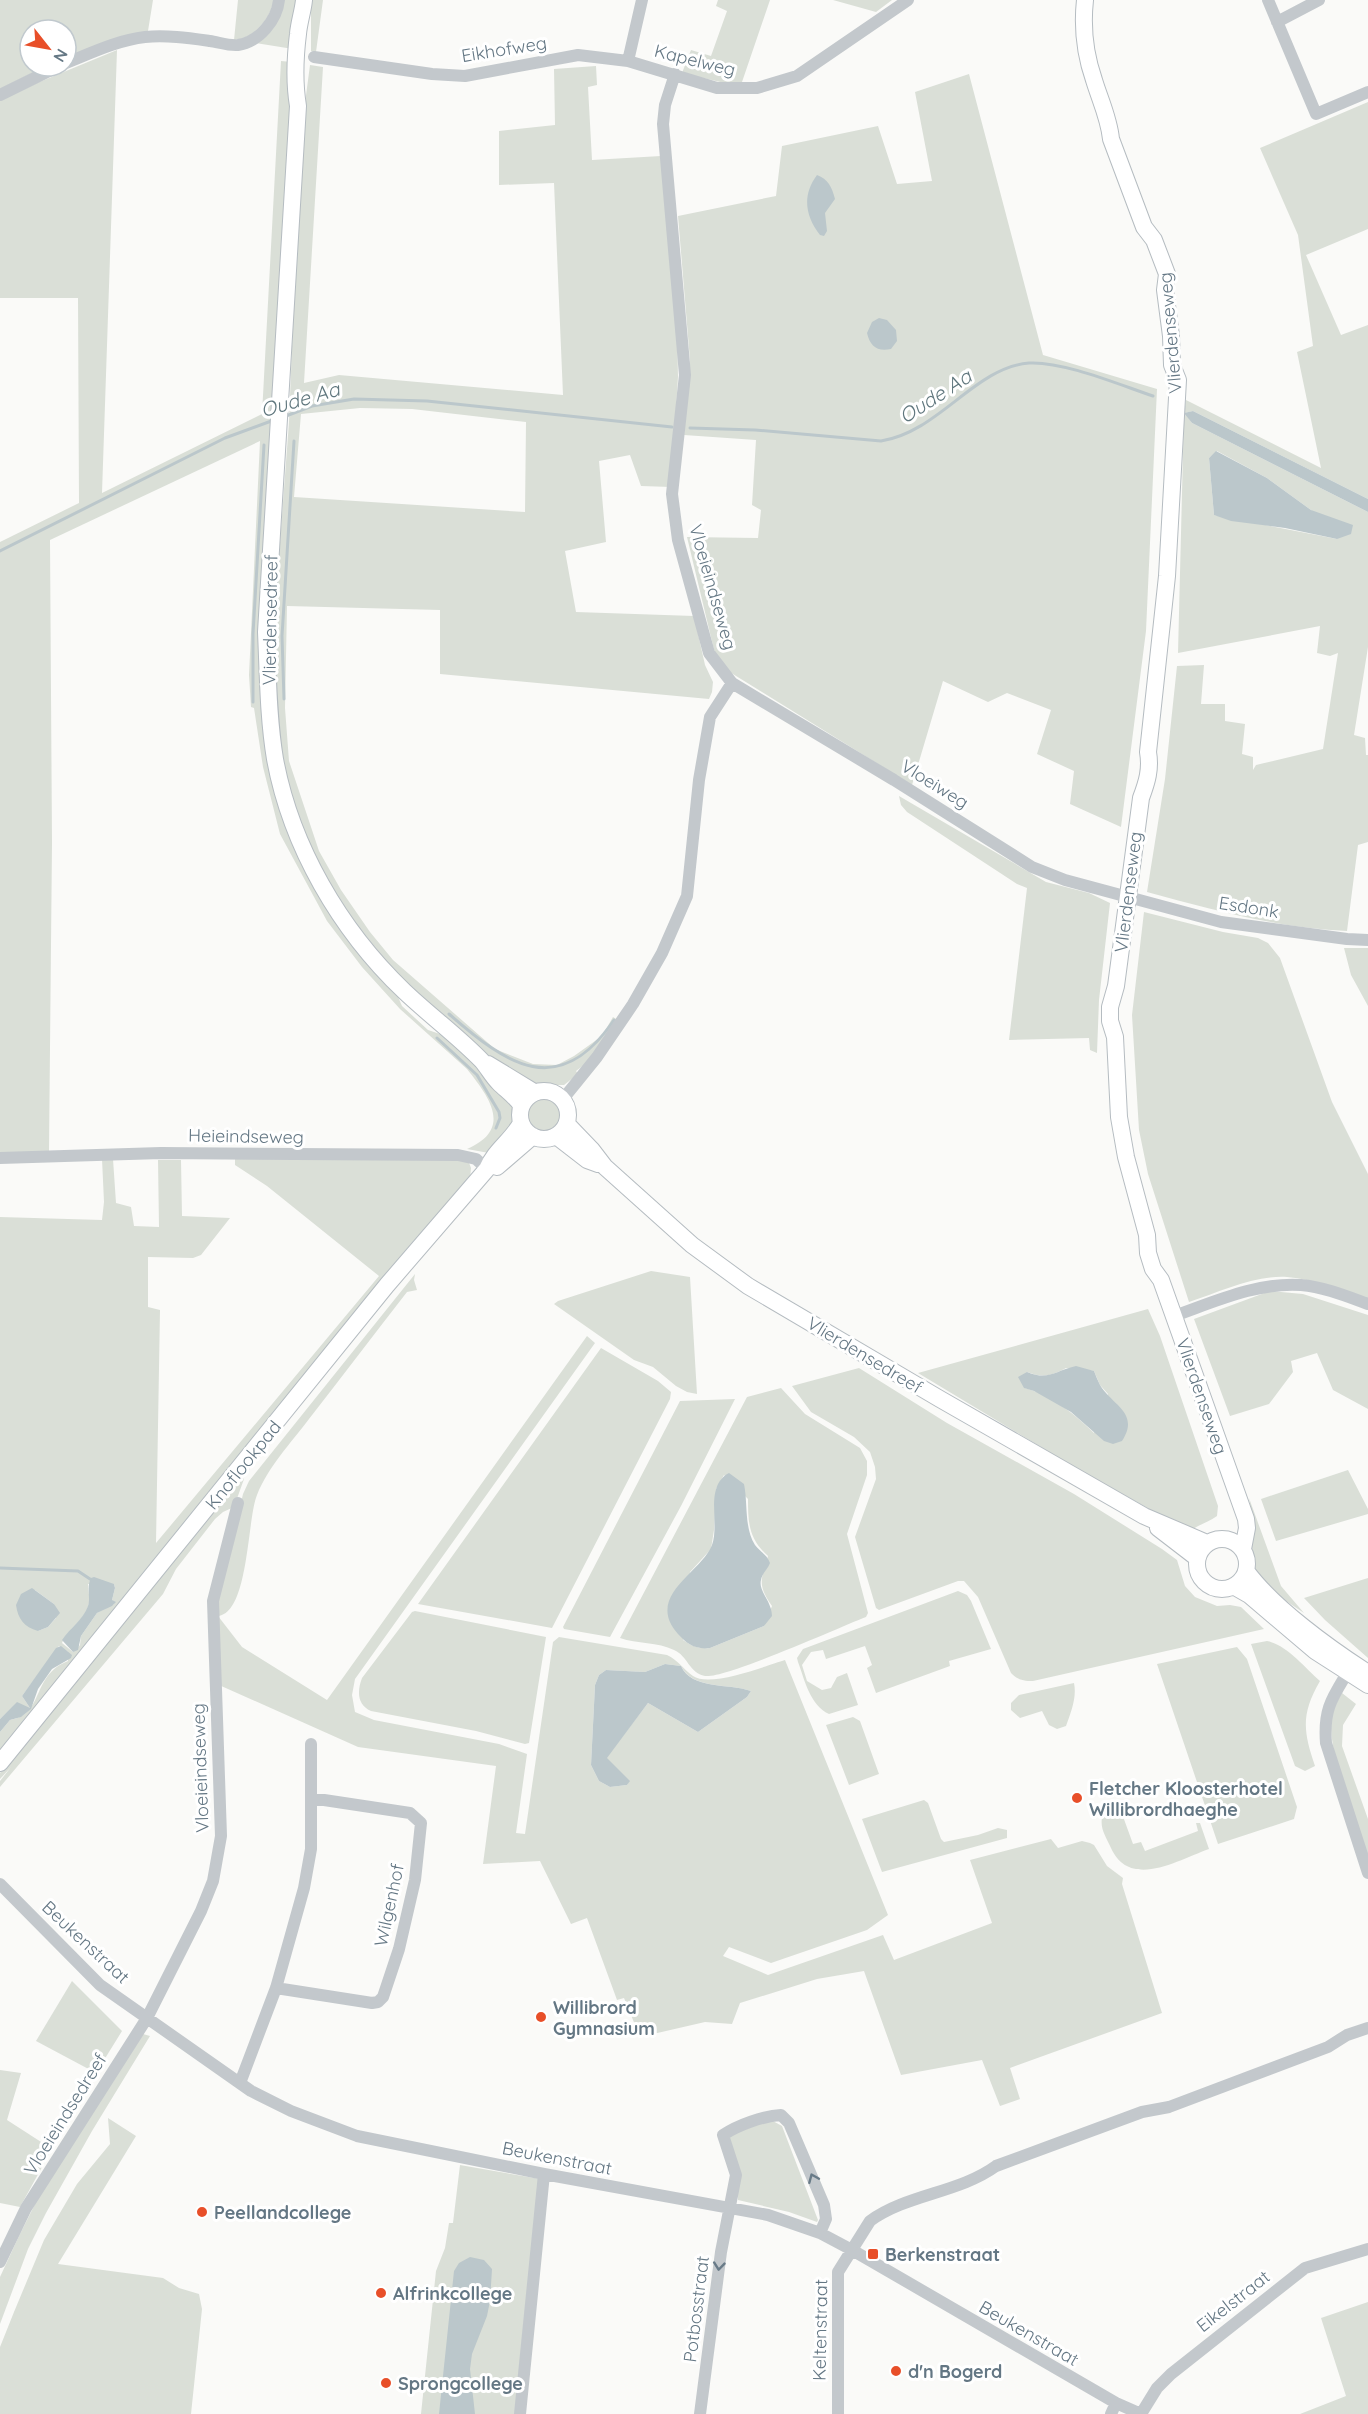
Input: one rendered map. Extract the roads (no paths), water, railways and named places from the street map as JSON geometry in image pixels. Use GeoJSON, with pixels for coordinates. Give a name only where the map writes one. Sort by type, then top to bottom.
{"type":"FeatureCollection","features":[{"type":"Feature","properties":{"kind":"main road","name":"Vlierdenseweg"},"geometry":{"type":"LineString","coordinates":[[1085,0],[1084,41],[1092,76],[1109,123],[1111,139],[1144,227],[1154,240],[1167,274],[1166,290],[1172,365],[1178,380],[1167,576],[1148,752],[1150,764],[1148,780],[1141,798],[1116,986],[1110,1007],[1110,1021],[1115,1037],[1119,1117],[1125,1156],[1147,1235],[1161,1264],[1161,1280],[1243,1512],[1247,1528],[1242,1549]]}},
{"type":"Feature","properties":{"kind":"main road","name":"Vlierdensedreef"},"geometry":{"type":"LineString","coordinates":[[304,3],[298,31],[294,85],[298,106],[280,435],[266,632],[276,760],[290,816],[303,850],[327,895],[358,940],[403,990],[482,1061],[499,1083],[521,1105]]}},
{"type":"Feature","properties":{"kind":"main road","name":"Vlierdensedreef"},"geometry":{"type":"LineString","coordinates":[[482,1061],[508,1074],[534,1092]]}},
{"type":"Feature","properties":{"kind":"main road"},"geometry":{"type":"LineString","coordinates":[[549,1090],[563,1099],[568,1111],[561,1130],[540,1139],[533,1136],[521,1123],[521,1105],[534,1092],[549,1090]]}},
{"type":"Feature","properties":{"kind":"main road","name":"Knoflookpad"},"geometry":{"type":"LineString","coordinates":[[0,1763],[387,1285],[487,1169],[490,1160],[515,1133],[521,1123]]}},
{"type":"Feature","properties":{"kind":"main road","name":"Vlierdensedreef"},"geometry":{"type":"LineString","coordinates":[[561,1130],[587,1160],[605,1167],[692,1245],[748,1286],[940,1400],[1144,1516],[1207,1543]]}},
{"type":"Feature","properties":{"kind":"main road","name":"Knoflookpad"},"geometry":{"type":"LineString","coordinates":[[487,1169],[498,1167],[533,1136]]}},
{"type":"Feature","properties":{"kind":"main road"},"geometry":{"type":"LineString","coordinates":[[1228,1539],[1243,1512]]}},
{"type":"Feature","properties":{"kind":"main road","name":"Vlierdensedreef"},"geometry":{"type":"LineString","coordinates":[[1144,1516],[1197,1558]]}},
{"type":"Feature","properties":{"kind":"main road"},"geometry":{"type":"LineString","coordinates":[[1228,1539],[1242,1549],[1247,1560],[1247,1572],[1235,1587],[1223,1590],[1211,1588],[1202,1581],[1197,1570],[1197,1558],[1207,1543],[1228,1539]]}},
{"type":"Feature","properties":{"kind":"main road"},"geometry":{"type":"LineString","coordinates":[[1247,1572],[1257,1585],[1368,1685]]}},
{"type":"Feature","properties":{"kind":"main road"},"geometry":{"type":"LineString","coordinates":[[1235,1587],[1249,1595],[1315,1651],[1350,1668],[1368,1673]]}},
{"type":"Feature","properties":{"kind":"street"},"geometry":{"type":"LineString","coordinates":[[78,58],[114,44],[144,37],[177,37],[237,45],[264,30],[273,20],[279,0]]}},
{"type":"Feature","properties":{"kind":"street"},"geometry":{"type":"LineString","coordinates":[[628,61],[642,0]]}},
{"type":"Feature","properties":{"kind":"street","name":"Kapelweg"},"geometry":{"type":"LineString","coordinates":[[628,61],[717,88],[757,88],[797,76],[908,0]]}},
{"type":"Feature","properties":{"kind":"street"},"geometry":{"type":"LineString","coordinates":[[1268,0],[1316,114],[1368,92]]}},
{"type":"Feature","properties":{"kind":"street"},"geometry":{"type":"LineString","coordinates":[[1277,22],[1319,0]]}},
{"type":"Feature","properties":{"kind":"street","name":"Eikhofweg"},"geometry":{"type":"LineString","coordinates":[[314,57],[432,74],[465,76],[578,55],[628,61]]}},
{"type":"Feature","properties":{"kind":"street","name":"Vloeieindseweg"},"geometry":{"type":"LineString","coordinates":[[675,74],[665,105],[663,124],[685,375],[672,494],[678,540],[709,653],[732,683]]}},
{"type":"Feature","properties":{"kind":"street"},"geometry":{"type":"LineString","coordinates":[[0,95],[34,78]]}},
{"type":"Feature","properties":{"kind":"street"},"geometry":{"type":"LineString","coordinates":[[563,1099],[597,1057],[633,1004],[662,953],[687,896],[699,780],[710,717],[732,683]]}},
{"type":"Feature","properties":{"kind":"street","name":"Vloeiweg"},"geometry":{"type":"LineString","coordinates":[[732,683],[894,780],[1032,867],[1065,880],[1127,896]]}},
{"type":"Feature","properties":{"kind":"street","name":"Esdonk"},"geometry":{"type":"LineString","coordinates":[[1127,896],[1221,922],[1368,940]]}},
{"type":"Feature","properties":{"kind":"street","name":"Heieindseweg"},"geometry":{"type":"LineString","coordinates":[[0,1158],[161,1153],[458,1155],[476,1159],[487,1169]]}},
{"type":"Feature","properties":{"kind":"street"},"geometry":{"type":"LineString","coordinates":[[1174,1316],[1268,1286],[1300,1285],[1328,1290],[1368,1304]]}},
{"type":"Feature","properties":{"kind":"street","name":"Vloeieindseweg"},"geometry":{"type":"LineString","coordinates":[[147,2018],[201,1911],[218,1862],[221,1836],[213,1601],[238,1503]]}},
{"type":"Feature","properties":{"kind":"street"},"geometry":{"type":"LineString","coordinates":[[1350,1668],[1328,1708],[1325,1726],[1326,1743],[1368,1873]]}},
{"type":"Feature","properties":{"kind":"street"},"geometry":{"type":"LineString","coordinates":[[240,2083],[276,1988],[304,1888],[311,1849],[310,1744]]}},
{"type":"Feature","properties":{"kind":"street","name":"Wilgenhof"},"geometry":{"type":"LineString","coordinates":[[276,1988],[378,2002],[383,1997],[399,1949],[415,1880],[421,1823],[416,1817],[410,1813],[312,1800]]}},
{"type":"Feature","properties":{"kind":"street","name":"Beukenstraat"},"geometry":{"type":"LineString","coordinates":[[0,1884],[100,1985],[251,2091],[291,2111],[357,2136],[544,2174],[768,2215],[820,2233],[1114,2408],[1141,2414]]}},
{"type":"Feature","properties":{"kind":"street","name":"Vloeieindsedreef"},"geometry":{"type":"LineString","coordinates":[[0,2262],[26,2208],[147,2018]]}},
{"type":"Feature","properties":{"kind":"street"},"geometry":{"type":"LineString","coordinates":[[852,2250],[870,2221],[878,2216],[979,2178],[996,2166],[1142,2112],[1169,2107],[1328,2047],[1347,2035],[1368,2028]]}},
{"type":"Feature","properties":{"kind":"street","name":"Potbosstraat"},"geometry":{"type":"LineString","coordinates":[[700,2414],[721,2252],[736,2175],[723,2135],[730,2130],[772,2116],[781,2115],[789,2123],[824,2205],[826,2219],[820,2233]]}},
{"type":"Feature","properties":{"kind":"street"},"geometry":{"type":"LineString","coordinates":[[520,2414],[544,2174]]}},
{"type":"Feature","properties":{"kind":"street","name":"Eikelstraat"},"geometry":{"type":"LineString","coordinates":[[1141,2414],[1157,2388],[1171,2374],[1305,2268],[1368,2249]]}},
{"type":"Feature","properties":{"kind":"street","name":"Keltenstraat"},"geometry":{"type":"LineString","coordinates":[[838,2414],[836,2284],[838,2272],[852,2250]]}},
{"type":"Feature","properties":{"kind":"waterway","name":"Oude Aa"},"geometry":{"type":"LineString","coordinates":[[690,428],[755,430],[881,441],[921,426],[991,376],[1010,367],[1029,363],[1043,363],[1074,370],[1153,396]]}},
{"type":"Feature","properties":{"kind":"waterway","name":"Oude Aa"},"geometry":{"type":"LineString","coordinates":[[286,416],[312,406],[354,399],[427,401],[672,427]]}},
{"type":"Feature","properties":{"kind":"waterway","name":"Oude Aa"},"geometry":{"type":"LineString","coordinates":[[0,551],[225,438],[274,420]]}},
{"type":"Feature","properties":{"kind":"waterway"},"geometry":{"type":"LineString","coordinates":[[284,699],[282,636],[294,441]]}},
{"type":"Feature","properties":{"kind":"waterway"},"geometry":{"type":"LineString","coordinates":[[253,702],[253,634],[264,445]]}},
{"type":"Feature","properties":{"kind":"waterway"},"geometry":{"type":"LineString","coordinates":[[449,1014],[470,1032],[512,1060],[533,1066],[553,1067],[573,1060],[593,1045],[614,1020]]}},
{"type":"Feature","properties":{"kind":"waterway"},"geometry":{"type":"LineString","coordinates":[[437,1038],[477,1075],[499,1112],[500,1118],[496,1128]]}},
{"type":"Feature","properties":{"kind":"waterway"},"geometry":{"type":"LineString","coordinates":[[0,1568],[78,1571],[90,1579]]}},
{"type":"Feature","properties":{"kind":"place","name":"Fletcher Kloosterhotel Willibrordhaeghe"},"geometry":{"type":"Point","coordinates":[1077,1798]}},
{"type":"Feature","properties":{"kind":"place","name":"Willibrord Gymnasium"},"geometry":{"type":"Point","coordinates":[541,2017]}},
{"type":"Feature","properties":{"kind":"place","name":"Peellandcollege"},"geometry":{"type":"Point","coordinates":[202,2212]}},
{"type":"Feature","properties":{"kind":"place","name":"Berkenstraat"},"geometry":{"type":"Point","coordinates":[873,2254]}},
{"type":"Feature","properties":{"kind":"place","name":"Alfrinkcollege"},"geometry":{"type":"Point","coordinates":[381,2293]}},
{"type":"Feature","properties":{"kind":"place","name":"d'n Bogerd"},"geometry":{"type":"Point","coordinates":[896,2371]}},
{"type":"Feature","properties":{"kind":"place","name":"Sprongcollege"},"geometry":{"type":"Point","coordinates":[386,2383]}}]}
